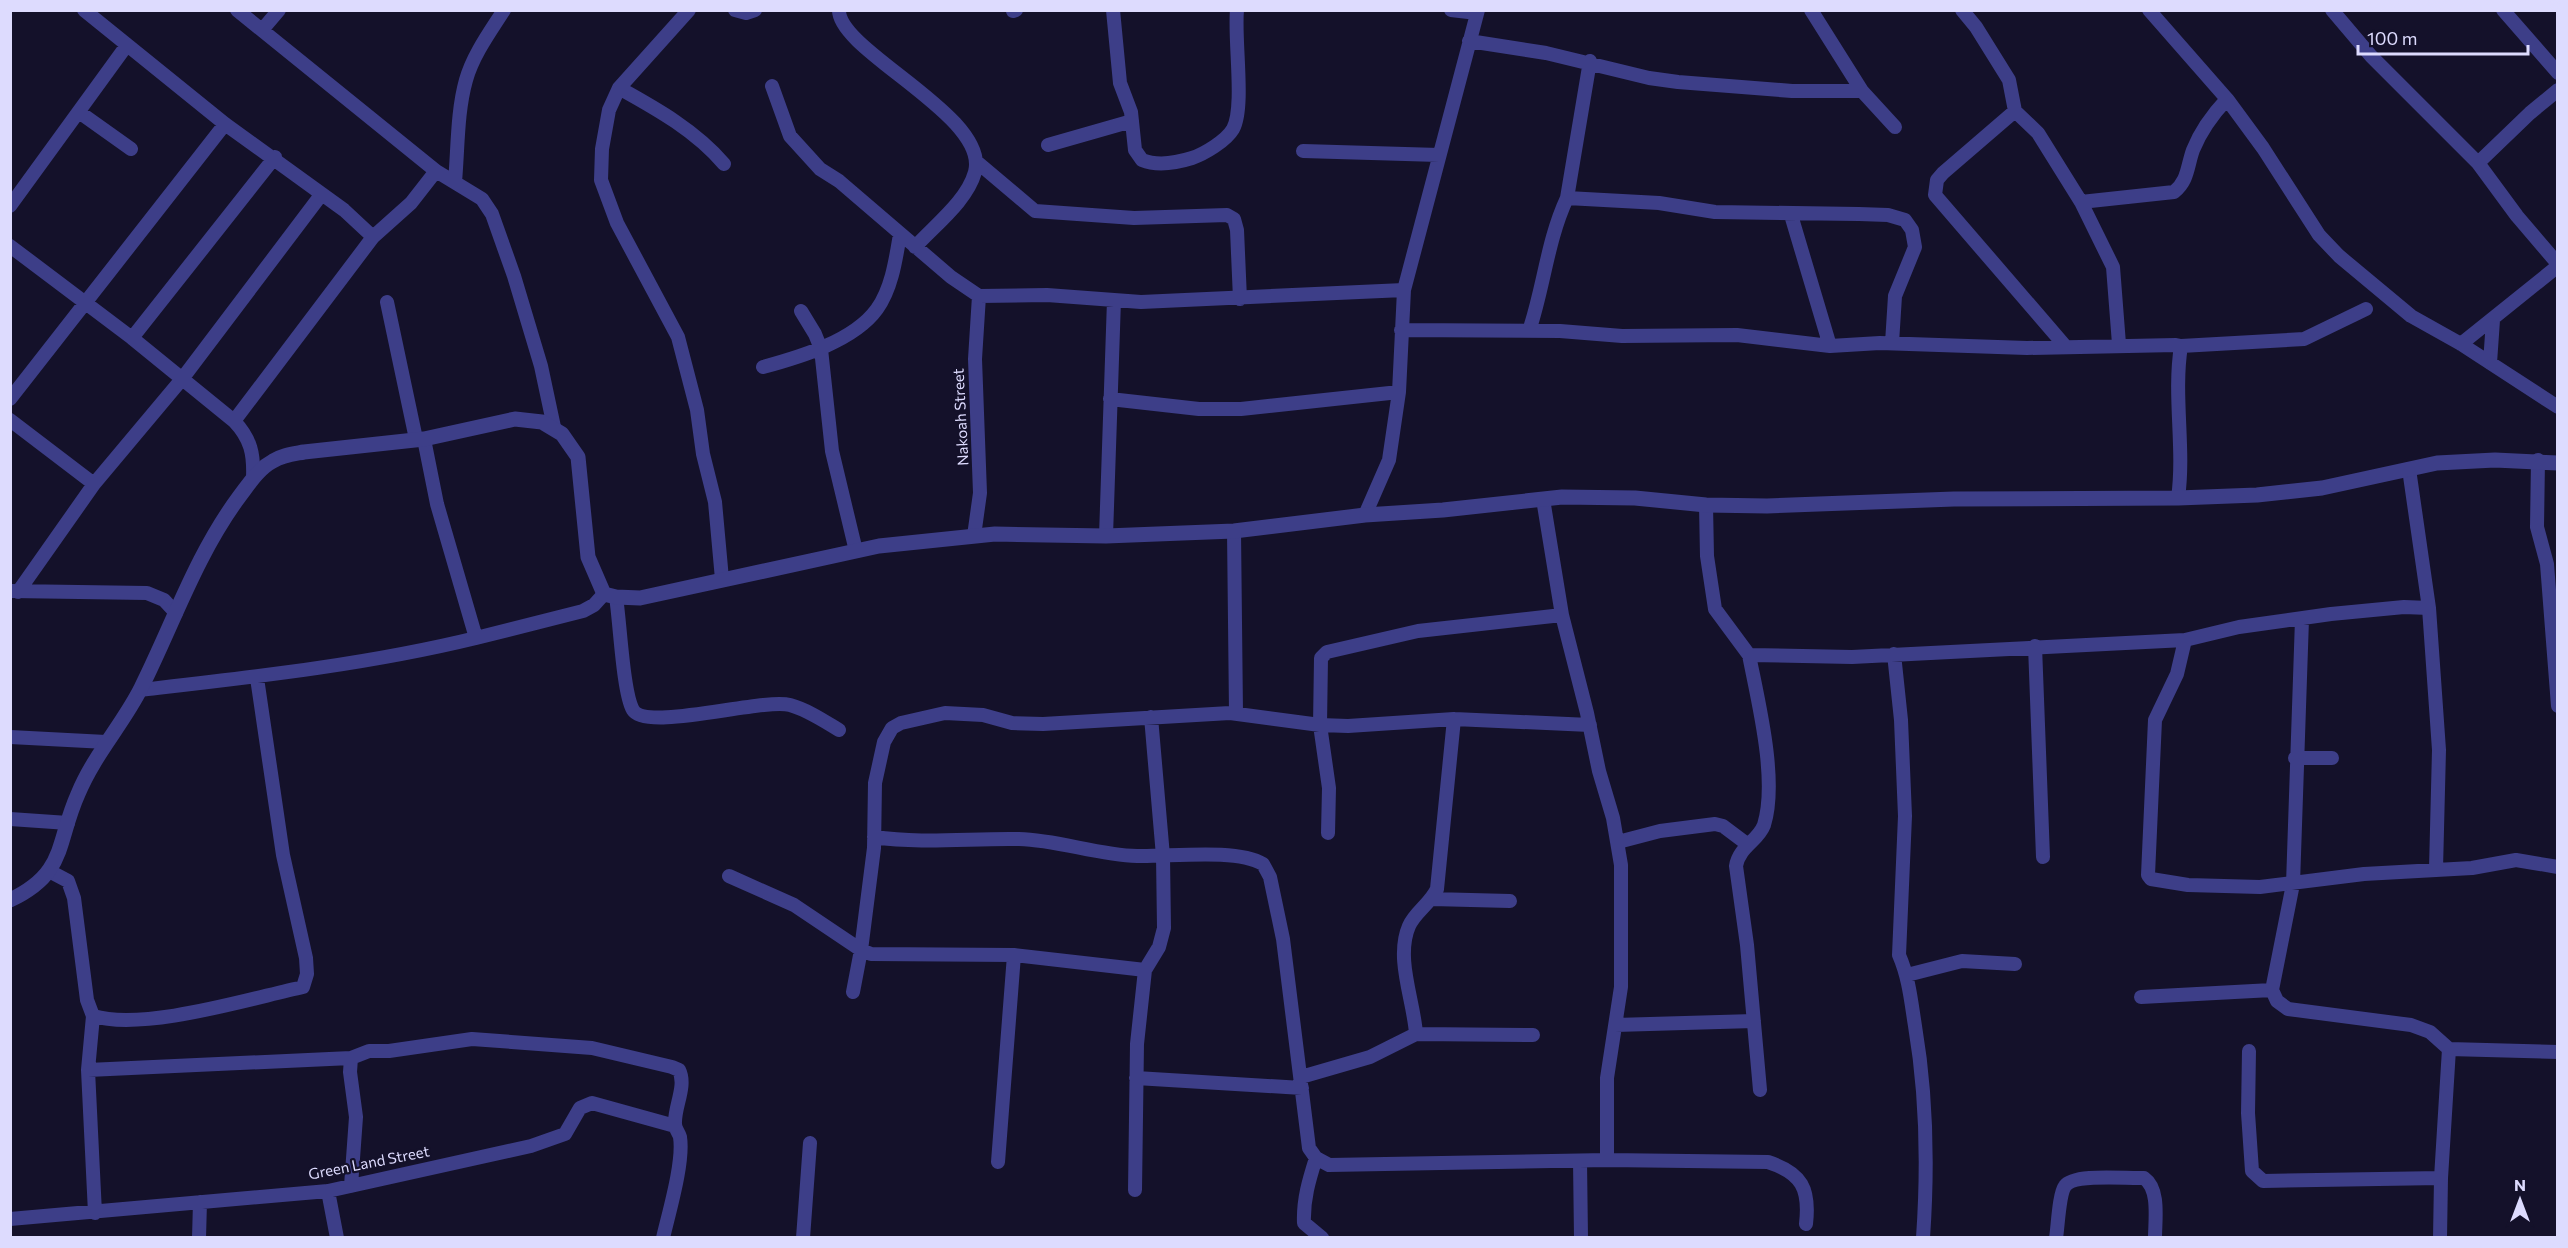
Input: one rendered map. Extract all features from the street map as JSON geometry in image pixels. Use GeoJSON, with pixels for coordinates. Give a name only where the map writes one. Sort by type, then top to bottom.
{"type":"FeatureCollection","features":[{"type":"Feature","properties":{"kind":"street"},"geometry":{"type":"LineString","coordinates":[[84,10],[225,124],[344,210],[373,237]]}},
{"type":"Feature","properties":{"kind":"street"},"geometry":{"type":"LineString","coordinates":[[237,10],[436,171],[482,199],[492,214],[532,335],[554,427]]}},
{"type":"Feature","properties":{"kind":"street"},"geometry":{"type":"LineString","coordinates":[[262,30],[279,10]]}},
{"type":"Feature","properties":{"kind":"street"},"geometry":{"type":"LineString","coordinates":[[455,182],[460,106],[466,78],[485,39],[504,10]]}},
{"type":"Feature","properties":{"kind":"street"},"geometry":{"type":"LineString","coordinates":[[689,10],[619,88],[609,110],[602,149],[602,180],[617,223],[678,338],[693,393],[715,502],[722,579]]}},
{"type":"Feature","properties":{"kind":"street"},"geometry":{"type":"LineString","coordinates":[[735,10],[746,13],[755,10]]}},
{"type":"Feature","properties":{"kind":"street"},"geometry":{"type":"LineString","coordinates":[[838,10],[838,19],[844,29],[916,88],[963,132],[976,162],[1035,211],[1134,218],[1227,215],[1234,219],[1238,230],[1240,298]]}},
{"type":"Feature","properties":{"kind":"street"},"geometry":{"type":"LineString","coordinates":[[1113,10],[1120,83],[1132,121],[1137,157],[1149,163],[1174,162],[1200,155],[1232,131],[1239,106],[1235,34],[1237,10]]}},
{"type":"Feature","properties":{"kind":"street"},"geometry":{"type":"LineString","coordinates":[[1365,515],[1389,460],[1399,392],[1404,290],[1478,12],[1451,10]]}},
{"type":"Feature","properties":{"kind":"street"},"geometry":{"type":"LineString","coordinates":[[1811,10],[1862,91],[1895,127]]}},
{"type":"Feature","properties":{"kind":"street"},"geometry":{"type":"LineString","coordinates":[[1962,10],[1976,27],[2009,80],[2015,111],[2037,133],[2081,202],[2110,260],[2119,344]]}},
{"type":"Feature","properties":{"kind":"street"},"geometry":{"type":"LineString","coordinates":[[2149,10],[2227,99],[2263,148],[2319,235],[2339,256],[2411,316],[2461,344],[2558,407]]}},
{"type":"Feature","properties":{"kind":"street"},"geometry":{"type":"LineString","coordinates":[[2332,10],[2371,56],[2478,163],[2517,216],[2558,265],[2461,344]]}},
{"type":"Feature","properties":{"kind":"street"},"geometry":{"type":"LineString","coordinates":[[2503,10],[2558,74]]}},
{"type":"Feature","properties":{"kind":"street"},"geometry":{"type":"LineString","coordinates":[[1469,41],[1590,62],[1649,78],[1678,82],[1792,91],[1862,91]]}},
{"type":"Feature","properties":{"kind":"street"},"geometry":{"type":"LineString","coordinates":[[10,206],[127,45]]}},
{"type":"Feature","properties":{"kind":"street"},"geometry":{"type":"LineString","coordinates":[[1529,331],[1540,298],[1555,224],[1567,198],[1590,62]]}},
{"type":"Feature","properties":{"kind":"street"},"geometry":{"type":"LineString","coordinates":[[772,86],[790,136],[820,168],[915,247],[979,296],[1047,295],[1142,302],[1404,290]]}},
{"type":"Feature","properties":{"kind":"street"},"geometry":{"type":"LineString","coordinates":[[619,88],[680,124],[713,151],[724,164]]}},
{"type":"Feature","properties":{"kind":"street"},"geometry":{"type":"LineString","coordinates":[[2478,163],[2530,113],[2558,90]]}},
{"type":"Feature","properties":{"kind":"street"},"geometry":{"type":"LineString","coordinates":[[2081,202],[2174,192],[2182,186],[2193,152],[2211,116],[2227,99]]}},
{"type":"Feature","properties":{"kind":"street"},"geometry":{"type":"LineString","coordinates":[[2015,111],[1943,173],[1937,180],[1935,195],[2066,347]]}},
{"type":"Feature","properties":{"kind":"street"},"geometry":{"type":"LineString","coordinates":[[79,112],[131,149]]}},
{"type":"Feature","properties":{"kind":"street"},"geometry":{"type":"LineString","coordinates":[[1048,145],[1132,121]]}},
{"type":"Feature","properties":{"kind":"street"},"geometry":{"type":"LineString","coordinates":[[10,399],[225,124]]}},
{"type":"Feature","properties":{"kind":"street"},"geometry":{"type":"LineString","coordinates":[[1302,151],[1439,155]]}},
{"type":"Feature","properties":{"kind":"street"},"geometry":{"type":"LineString","coordinates":[[132,338],[275,158]]}},
{"type":"Feature","properties":{"kind":"street"},"geometry":{"type":"LineString","coordinates":[[915,247],[962,196],[974,174],[976,162]]}},
{"type":"Feature","properties":{"kind":"street"},"geometry":{"type":"LineString","coordinates":[[234,421],[373,237],[411,203],[436,171]]}},
{"type":"Feature","properties":{"kind":"street"},"geometry":{"type":"LineString","coordinates":[[14,591],[94,484],[182,379],[321,195]]}},
{"type":"Feature","properties":{"kind":"street"},"geometry":{"type":"LineString","coordinates":[[1567,198],[1659,203],[1715,213],[1888,215],[1910,224],[1915,237],[1915,247],[1895,296],[1892,343]]}},
{"type":"Feature","properties":{"kind":"street"},"geometry":{"type":"LineString","coordinates":[[1791,215],[1830,346]]}},
{"type":"Feature","properties":{"kind":"street"},"geometry":{"type":"LineString","coordinates":[[763,367],[821,349],[864,323],[878,308],[888,287],[900,234]]}},
{"type":"Feature","properties":{"kind":"street"},"geometry":{"type":"LineString","coordinates":[[10,246],[86,302],[234,421],[244,431],[252,447],[253,478]]}},
{"type":"Feature","properties":{"kind":"street","name":"Nakoah Street"},"geometry":{"type":"LineString","coordinates":[[974,536],[980,493],[975,359],[979,296]]}},
{"type":"Feature","properties":{"kind":"street"},"geometry":{"type":"LineString","coordinates":[[1106,536],[1114,300]]}},
{"type":"Feature","properties":{"kind":"street"},"geometry":{"type":"LineString","coordinates":[[387,302],[437,504],[476,638]]}},
{"type":"Feature","properties":{"kind":"street"},"geometry":{"type":"LineString","coordinates":[[1401,330],[1529,331],[1622,336],[1737,334],[1830,346],[1892,343],[2066,347],[2119,344],[2181,346],[2290,342],[2317,334],[2366,309]]}},
{"type":"Feature","properties":{"kind":"street"},"geometry":{"type":"LineString","coordinates":[[801,311],[821,349],[832,451],[856,551]]}},
{"type":"Feature","properties":{"kind":"street"},"geometry":{"type":"LineString","coordinates":[[2490,363],[2493,320]]}},
{"type":"Feature","properties":{"kind":"street"},"geometry":{"type":"LineString","coordinates":[[2178,498],[2182,462],[2178,377],[2181,346]]}},
{"type":"Feature","properties":{"kind":"street"},"geometry":{"type":"LineString","coordinates":[[1110,399],[1199,409],[1241,409],[1399,392]]}},
{"type":"Feature","properties":{"kind":"street"},"geometry":{"type":"LineString","coordinates":[[10,900],[41,882],[51,872],[78,793],[106,742],[140,690],[220,523],[253,478],[274,460],[286,455],[420,439],[515,419],[542,422],[554,427],[569,440],[578,456],[588,557],[610,596],[633,710],[647,718],[770,704],[790,705],[839,730]]}},
{"type":"Feature","properties":{"kind":"street"},"geometry":{"type":"LineString","coordinates":[[10,420],[94,484]]}},
{"type":"Feature","properties":{"kind":"street"},"geometry":{"type":"LineString","coordinates":[[140,690],[257,678],[388,658],[583,610],[610,596],[640,598],[856,551],[974,536],[1106,536],[1234,531],[1365,515],[1603,496],[1707,505],[1837,505],[1954,499],[2178,498],[2322,488],[2409,469],[2467,461],[2538,460],[2558,463]]}},
{"type":"Feature","properties":{"kind":"street"},"geometry":{"type":"LineString","coordinates":[[2538,460],[2537,527],[2547,564],[2558,706]]}},
{"type":"Feature","properties":{"kind":"street"},"geometry":{"type":"LineString","coordinates":[[2409,469],[2429,608],[2439,750],[2436,869]]}},
{"type":"Feature","properties":{"kind":"street"},"geometry":{"type":"LineString","coordinates":[[1543,499],[1562,615],[1618,842],[1623,943],[1621,987],[1607,1078],[1606,1160]]}},
{"type":"Feature","properties":{"kind":"street"},"geometry":{"type":"LineString","coordinates":[[1707,505],[1707,556],[1714,609],[1749,655],[1768,769],[1764,826],[1758,835],[1747,844],[1736,866],[1760,1090]]}},
{"type":"Feature","properties":{"kind":"street"},"geometry":{"type":"LineString","coordinates":[[1234,531],[1236,713]]}},
{"type":"Feature","properties":{"kind":"street"},"geometry":{"type":"LineString","coordinates":[[14,591],[147,593],[164,600],[176,613]]}},
{"type":"Feature","properties":{"kind":"street"},"geometry":{"type":"LineString","coordinates":[[1749,655],[1852,657],[2185,640],[2239,627],[2364,610],[2429,608]]}},
{"type":"Feature","properties":{"kind":"street"},"geometry":{"type":"LineString","coordinates":[[1328,833],[1329,788],[1320,725],[1320,658],[1327,652],[1418,631],[1562,615]]}},
{"type":"Feature","properties":{"kind":"street"},"geometry":{"type":"LineString","coordinates":[[2302,619],[2295,758],[2293,884],[2272,990],[2277,1001],[2288,1009],[2411,1025],[2430,1032],[2449,1049],[2558,1052]]}},
{"type":"Feature","properties":{"kind":"street"},"geometry":{"type":"LineString","coordinates":[[2185,640],[2177,674],[2155,720],[2148,875],[2158,882],[2225,888],[2293,884],[2364,874],[2472,868],[2516,860],[2558,867]]}},
{"type":"Feature","properties":{"kind":"street"},"geometry":{"type":"LineString","coordinates":[[2035,646],[2043,857]]}},
{"type":"Feature","properties":{"kind":"street"},"geometry":{"type":"LineString","coordinates":[[1894,654],[1902,732],[1905,806],[1899,955],[1907,975],[1923,1075],[1928,1176],[1923,1238]]}},
{"type":"Feature","properties":{"kind":"street"},"geometry":{"type":"LineString","coordinates":[[93,1016],[109,1021],[174,1015],[303,987],[307,974],[306,958],[283,855],[257,678]]}},
{"type":"Feature","properties":{"kind":"street"},"geometry":{"type":"LineString","coordinates":[[853,992],[861,950],[874,837],[875,783],[884,742],[892,728],[901,723],[945,713],[983,715],[1012,723],[1043,724],[1236,713],[1320,725],[1348,726],[1454,719],[1590,725]]}},
{"type":"Feature","properties":{"kind":"street"},"geometry":{"type":"LineString","coordinates":[[1135,1190],[1137,1044],[1145,970],[1159,947],[1164,928],[1163,856],[1151,717]]}},
{"type":"Feature","properties":{"kind":"street"},"geometry":{"type":"LineString","coordinates":[[1416,1034],[1405,959],[1406,937],[1412,921],[1432,899],[1437,889],[1442,860],[1454,719]]}},
{"type":"Feature","properties":{"kind":"street"},"geometry":{"type":"LineString","coordinates":[[10,737],[106,742]]}},
{"type":"Feature","properties":{"kind":"street"},"geometry":{"type":"LineString","coordinates":[[2295,758],[2332,758]]}},
{"type":"Feature","properties":{"kind":"street"},"geometry":{"type":"LineString","coordinates":[[10,819],[68,823]]}},
{"type":"Feature","properties":{"kind":"street"},"geometry":{"type":"LineString","coordinates":[[1618,842],[1660,831],[1714,824],[1723,826],[1733,836],[1747,844]]}},
{"type":"Feature","properties":{"kind":"street"},"geometry":{"type":"LineString","coordinates":[[874,837],[938,842],[1035,840],[1122,855],[1199,855],[1240,858],[1257,861],[1267,868],[1283,939],[1308,1148],[1316,1158],[1329,1165],[1606,1160],[1768,1162],[1785,1167],[1802,1182],[1807,1195],[1806,1224]]}},
{"type":"Feature","properties":{"kind":"street"},"geometry":{"type":"LineString","coordinates":[[51,872],[68,881],[74,898],[87,1000],[93,1016],[88,1070],[94,1213]]}},
{"type":"Feature","properties":{"kind":"street"},"geometry":{"type":"LineString","coordinates":[[729,876],[794,905],[861,950],[871,954],[1014,956],[1145,970]]}},
{"type":"Feature","properties":{"kind":"street"},"geometry":{"type":"LineString","coordinates":[[1432,899],[1510,901]]}},
{"type":"Feature","properties":{"kind":"street"},"geometry":{"type":"LineString","coordinates":[[998,1162],[1014,956]]}},
{"type":"Feature","properties":{"kind":"street"},"geometry":{"type":"LineString","coordinates":[[1907,975],[1962,961],[2015,964]]}},
{"type":"Feature","properties":{"kind":"street"},"geometry":{"type":"LineString","coordinates":[[2141,997],[2272,990]]}},
{"type":"Feature","properties":{"kind":"street"},"geometry":{"type":"LineString","coordinates":[[1615,1025],[1754,1021]]}},
{"type":"Feature","properties":{"kind":"street"},"geometry":{"type":"LineString","coordinates":[[1136,1078],[1301,1083],[1370,1057],[1416,1034],[1533,1035]]}},
{"type":"Feature","properties":{"kind":"street"},"geometry":{"type":"LineString","coordinates":[[88,1070],[351,1058],[369,1051],[389,1051],[472,1038],[592,1048],[679,1070],[682,1079],[675,1126],[680,1136],[675,1186],[663,1238]]}},
{"type":"Feature","properties":{"kind":"street"},"geometry":{"type":"LineString","coordinates":[[2440,1238],[2440,1178],[2449,1049]]}},
{"type":"Feature","properties":{"kind":"street"},"geometry":{"type":"LineString","coordinates":[[2249,1051],[2248,1113],[2252,1171],[2263,1181],[2440,1178]]}},
{"type":"Feature","properties":{"kind":"street"},"geometry":{"type":"LineString","coordinates":[[351,1058],[350,1072],[356,1117],[351,1186]]}},
{"type":"Feature","properties":{"kind":"street","name":"Green Land Street"},"geometry":{"type":"LineString","coordinates":[[10,1219],[328,1191],[531,1146],[560,1136],[568,1130],[580,1108],[592,1103],[675,1126]]}},
{"type":"Feature","properties":{"kind":"street"},"geometry":{"type":"LineString","coordinates":[[803,1238],[810,1143]]}},
{"type":"Feature","properties":{"kind":"street"},"geometry":{"type":"LineString","coordinates":[[1316,1158],[1307,1184],[1304,1223],[1322,1238]]}},
{"type":"Feature","properties":{"kind":"street"},"geometry":{"type":"LineString","coordinates":[[1580,1161],[1581,1238]]}},
{"type":"Feature","properties":{"kind":"street"},"geometry":{"type":"LineString","coordinates":[[2056,1238],[2062,1192],[2066,1185],[2074,1179],[2099,1178],[2144,1179],[2149,1182],[2154,1192],[2155,1238]]}},
{"type":"Feature","properties":{"kind":"street"},"geometry":{"type":"LineString","coordinates":[[328,1191],[337,1238]]}},
{"type":"Feature","properties":{"kind":"street"},"geometry":{"type":"LineString","coordinates":[[199,1238],[200,1202]]}}]}
